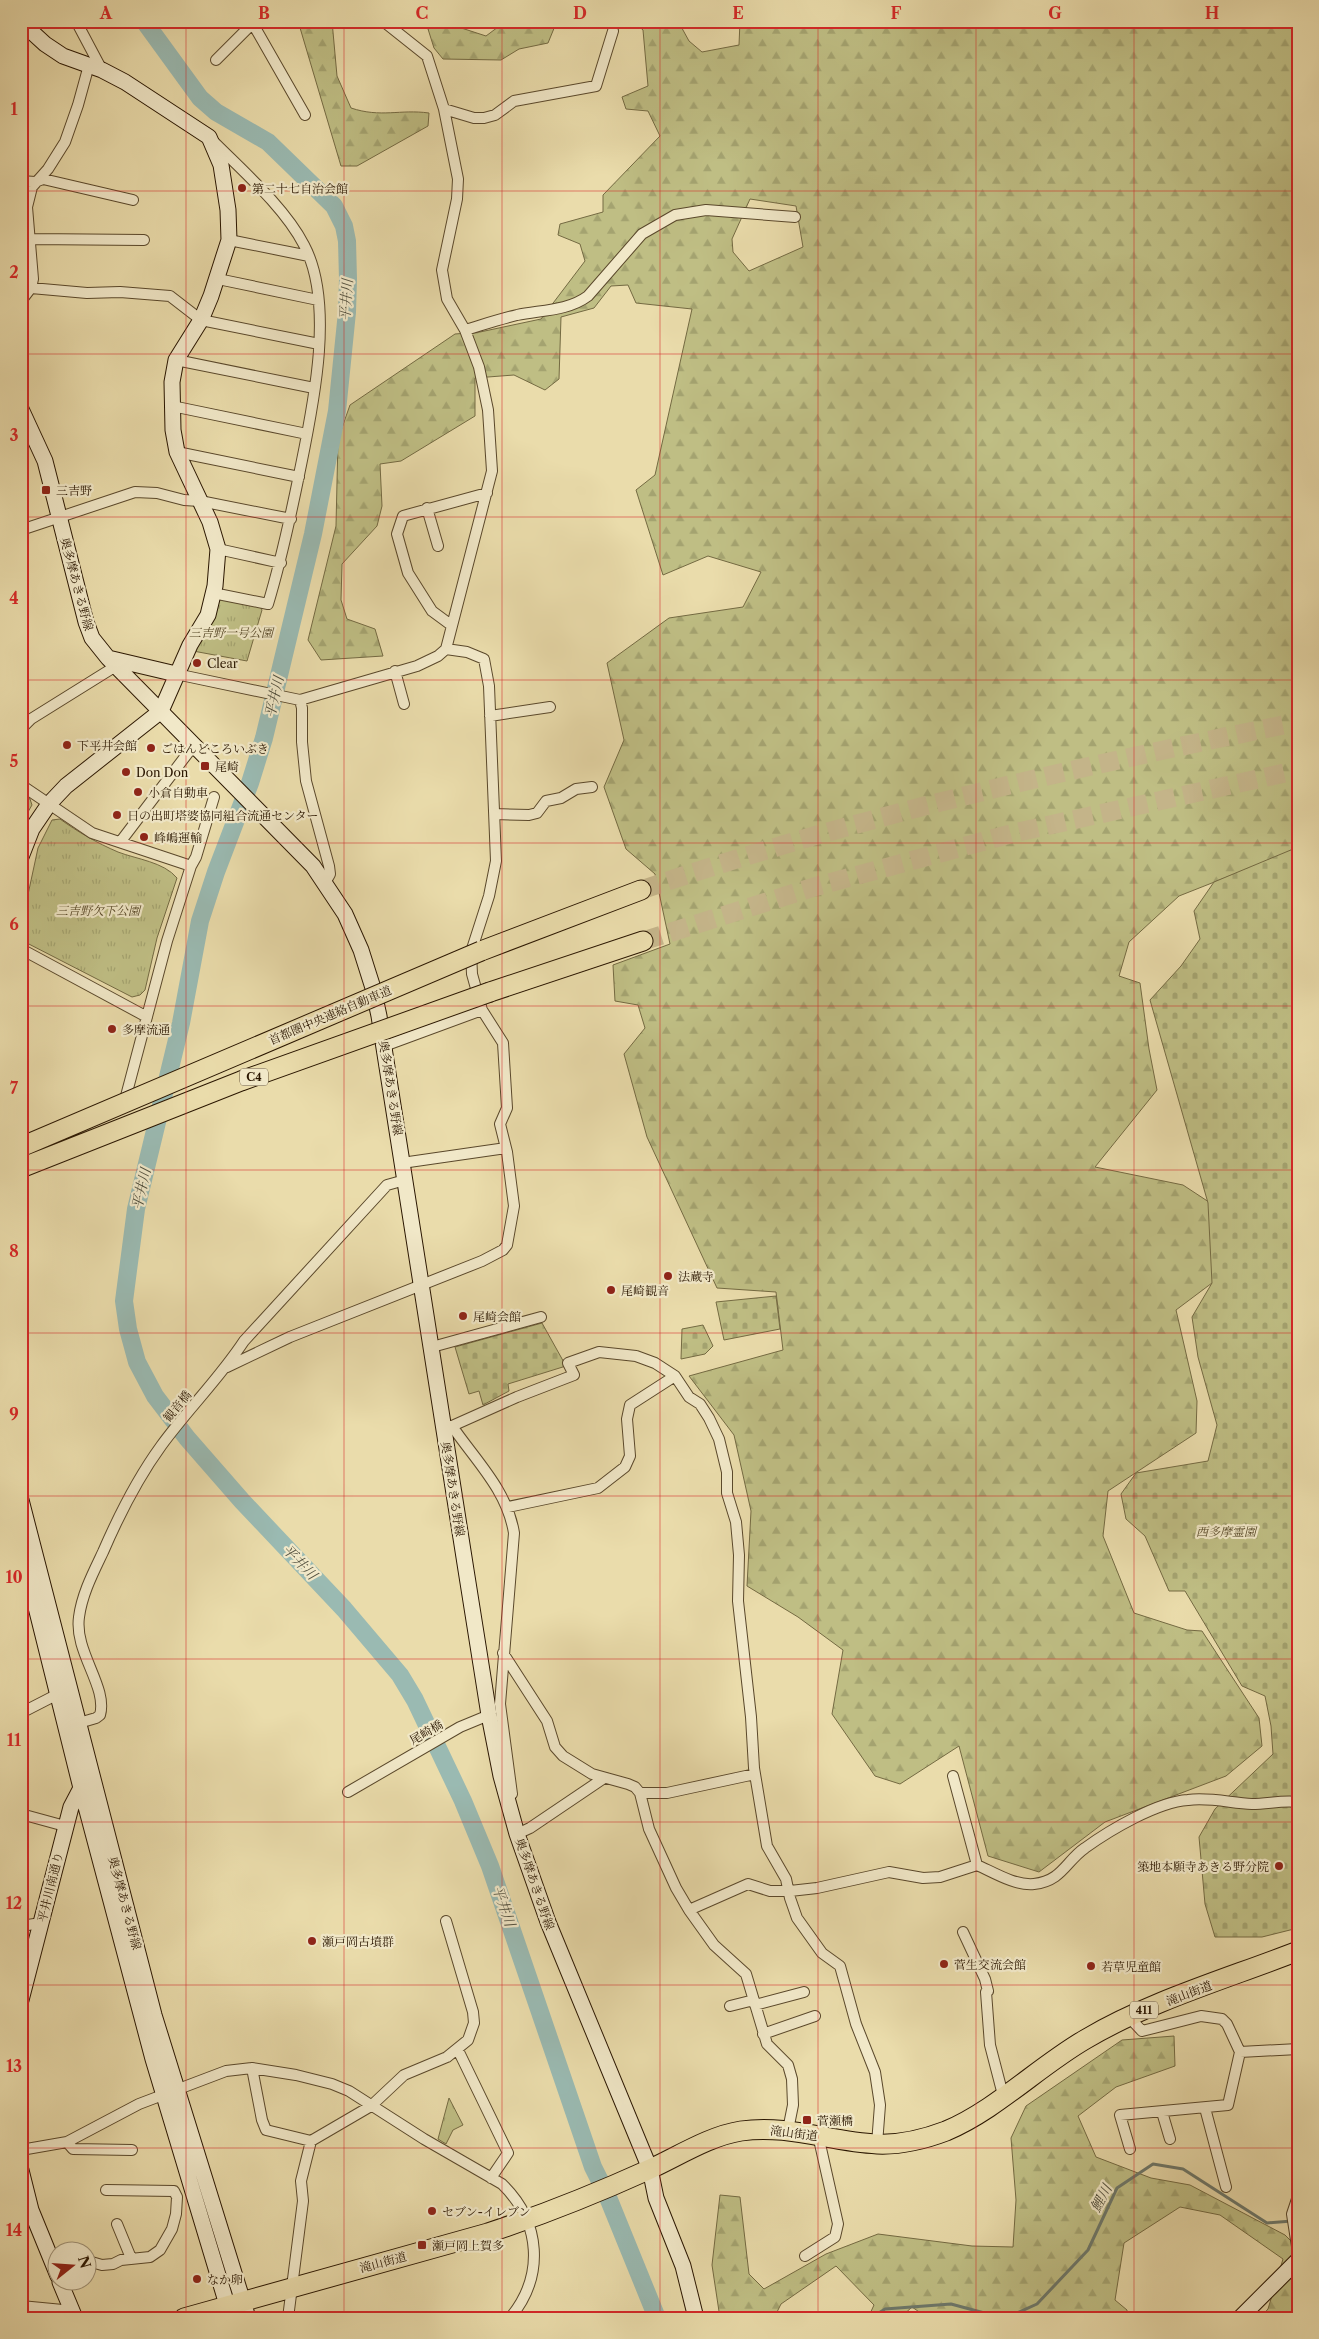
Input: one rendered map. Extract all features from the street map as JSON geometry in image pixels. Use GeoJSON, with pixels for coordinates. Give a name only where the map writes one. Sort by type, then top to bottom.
{"type":"FeatureCollection","features":[{"type":"Feature","properties":{"kind":"highway","name":"首都圏中央連絡自動車道"},"geometry":{"type":"LineString","coordinates":[[21,1147],[481,951],[641,890]]}},
{"type":"Feature","properties":{"kind":"highway","name":"C4"},"geometry":{"type":"LineString","coordinates":[[21,1168],[242,1081],[490,992],[642,941]]}},
{"type":"Feature","properties":{"kind":"highway","name":"滝山街道"},"geometry":{"type":"LineString","coordinates":[[184,2318],[237,2311],[294,2286],[488,2233],[527,2220],[597,2193],[715,2139],[739,2132],[788,2130],[878,2144],[923,2138],[946,2130],[972,2117],[1085,2039],[1128,2016],[1298,1951]]}},
{"type":"Feature","properties":{"kind":"main road"},"geometry":{"type":"LineString","coordinates":[[21,22],[45,44],[63,56],[125,82],[209,137],[221,165],[228,210],[229,240],[218,279],[201,320],[176,360],[172,382],[176,452],[210,522],[218,549],[214,592],[208,615],[176,674],[161,711],[66,786],[48,804],[32,829],[21,857]]}},
{"type":"Feature","properties":{"kind":"main road","name":"奥多摩あきる野線"},"geometry":{"type":"LineString","coordinates":[[23,415],[45,461],[88,629],[92,638],[112,662],[314,866],[345,914],[361,950],[373,988],[384,1046],[421,1284],[448,1426],[489,1715],[502,1776],[518,1834],[548,1922],[644,2172],[684,2266],[696,2318]]}},
{"type":"Feature","properties":{"kind":"main road"},"geometry":{"type":"LineString","coordinates":[[112,662],[176,674]]}},
{"type":"Feature","properties":{"kind":"main road","name":"奥多摩あきる野線"},"geometry":{"type":"LineString","coordinates":[[21,1500],[79,1723],[87,1786]]}},
{"type":"Feature","properties":{"kind":"main road","name":"奥多摩あきる野線"},"geometry":{"type":"LineString","coordinates":[[21,1547],[58,1694],[154,2015],[170,2092],[237,2311]]}},
{"type":"Feature","properties":{"kind":"main road","name":"平井川南通り"},"geometry":{"type":"LineString","coordinates":[[21,2000],[65,1826],[71,1807],[87,1786]]}},
{"type":"Feature","properties":{"kind":"main road"},"geometry":{"type":"LineString","coordinates":[[21,2170],[34,2220],[48,2253]]}},
{"type":"Feature","properties":{"kind":"main road"},"geometry":{"type":"LineString","coordinates":[[1240,2318],[1298,2260]]}},
{"type":"Feature","properties":{"kind":"main road"},"geometry":{"type":"LineString","coordinates":[[64,2292],[74,2314]]}},
{"type":"Feature","properties":{"kind":"street"},"geometry":{"type":"LineString","coordinates":[[21,301],[32,288],[33,278],[27,207],[35,182],[48,169],[65,142],[78,105],[95,68],[76,21]]}},
{"type":"Feature","properties":{"kind":"street"},"geometry":{"type":"LineString","coordinates":[[176,674],[298,699],[417,666],[438,656],[446,649],[492,471],[488,410],[478,366],[465,330],[446,299],[442,270],[457,199],[458,179],[444,109],[427,56],[383,21]]}},
{"type":"Feature","properties":{"kind":"street"},"geometry":{"type":"LineString","coordinates":[[216,60],[254,22],[305,115]]}},
{"type":"Feature","properties":{"kind":"street"},"geometry":{"type":"LineString","coordinates":[[444,109],[474,118],[484,118],[495,115],[514,101],[596,86],[613,31]]}},
{"type":"Feature","properties":{"kind":"street"},"geometry":{"type":"LineString","coordinates":[[209,137],[266,194],[299,236],[309,256],[318,300],[319,344],[307,434],[291,519],[281,563],[268,604],[214,592]]}},
{"type":"Feature","properties":{"kind":"street"},"geometry":{"type":"LineString","coordinates":[[21,181],[35,182],[43,179],[133,200]]}},
{"type":"Feature","properties":{"kind":"street"},"geometry":{"type":"LineString","coordinates":[[465,330],[518,315],[567,307],[580,302],[588,296],[642,234],[675,215],[706,210],[795,217]]}},
{"type":"Feature","properties":{"kind":"street"},"geometry":{"type":"LineString","coordinates":[[30,239],[144,240]]}},
{"type":"Feature","properties":{"kind":"street"},"geometry":{"type":"LineString","coordinates":[[229,240],[309,256]]}},
{"type":"Feature","properties":{"kind":"street"},"geometry":{"type":"LineString","coordinates":[[218,279],[318,300]]}},
{"type":"Feature","properties":{"kind":"street"},"geometry":{"type":"LineString","coordinates":[[32,288],[87,293],[120,292],[170,296],[201,320],[319,344]]}},
{"type":"Feature","properties":{"kind":"street"},"geometry":{"type":"LineString","coordinates":[[176,360],[314,388]]}},
{"type":"Feature","properties":{"kind":"street"},"geometry":{"type":"LineString","coordinates":[[172,406],[307,434]]}},
{"type":"Feature","properties":{"kind":"street"},"geometry":{"type":"LineString","coordinates":[[176,452],[299,477]]}},
{"type":"Feature","properties":{"kind":"street"},"geometry":{"type":"LineString","coordinates":[[21,530],[135,492],[157,493],[190,502],[200,501],[291,519]]}},
{"type":"Feature","properties":{"kind":"street"},"geometry":{"type":"LineString","coordinates":[[451,625],[432,611],[408,573],[397,534],[403,516],[487,493]]}},
{"type":"Feature","properties":{"kind":"street"},"geometry":{"type":"LineString","coordinates":[[427,508],[438,546]]}},
{"type":"Feature","properties":{"kind":"street"},"geometry":{"type":"LineString","coordinates":[[218,549],[281,563]]}},
{"type":"Feature","properties":{"kind":"street"},"geometry":{"type":"LineString","coordinates":[[227,1366],[290,1337],[482,1261],[497,1254],[507,1245],[514,1206],[506,1148],[500,1124],[507,1108],[503,1043],[482,1010],[472,974],[471,952],[489,896],[496,861],[489,686],[484,659],[467,652],[446,649]]}},
{"type":"Feature","properties":{"kind":"street"},"geometry":{"type":"LineString","coordinates":[[21,729],[32,719],[112,662]]}},
{"type":"Feature","properties":{"kind":"street"},"geometry":{"type":"LineString","coordinates":[[395,671],[404,704]]}},
{"type":"Feature","properties":{"kind":"street"},"geometry":{"type":"LineString","coordinates":[[298,699],[302,708],[302,742],[306,781],[329,866],[330,874],[325,882]]}},
{"type":"Feature","properties":{"kind":"street"},"geometry":{"type":"LineString","coordinates":[[490,716],[550,707]]}},
{"type":"Feature","properties":{"kind":"street"},"geometry":{"type":"LineString","coordinates":[[121,841],[194,745]]}},
{"type":"Feature","properties":{"kind":"street"},"geometry":{"type":"LineString","coordinates":[[21,785],[92,833],[121,841],[191,866]]}},
{"type":"Feature","properties":{"kind":"street"},"geometry":{"type":"LineString","coordinates":[[495,814],[528,815],[537,813],[546,800],[561,798],[576,789],[592,787]]}},
{"type":"Feature","properties":{"kind":"street"},"geometry":{"type":"LineString","coordinates":[[126,1096],[167,941],[191,866],[196,857],[214,797]]}},
{"type":"Feature","properties":{"kind":"street"},"geometry":{"type":"LineString","coordinates":[[21,949],[147,1017]]}},
{"type":"Feature","properties":{"kind":"street"},"geometry":{"type":"LineString","coordinates":[[384,1046],[482,1010]]}},
{"type":"Feature","properties":{"kind":"street"},"geometry":{"type":"LineString","coordinates":[[402,1163],[506,1148]]}},
{"type":"Feature","properties":{"kind":"street","name":"観音橋"},"geometry":{"type":"LineString","coordinates":[[79,1723],[100,1715],[102,1700],[87,1664],[78,1630],[79,1616],[87,1588],[118,1518],[150,1460],[227,1366],[244,1342],[387,1185],[405,1180]]}},
{"type":"Feature","properties":{"kind":"street"},"geometry":{"type":"LineString","coordinates":[[432,1347],[541,1317]]}},
{"type":"Feature","properties":{"kind":"street"},"geometry":{"type":"LineString","coordinates":[[604,1778],[551,1815],[518,1834],[500,1704],[514,1533],[508,1507],[494,1481],[448,1426],[574,1375],[568,1363],[599,1352],[636,1356],[655,1363],[675,1376],[689,1397],[700,1404],[719,1439],[727,1472],[727,1493],[736,1522],[738,1602],[751,1717],[755,1774],[767,1846],[786,1879],[797,1918],[816,1946],[840,1966],[856,2024],[875,2072],[880,2105],[878,2144]]}},
{"type":"Feature","properties":{"kind":"street"},"geometry":{"type":"LineString","coordinates":[[508,1507],[598,1488],[625,1467],[630,1456],[627,1419],[630,1405],[675,1376]]}},
{"type":"Feature","properties":{"kind":"street"},"geometry":{"type":"LineString","coordinates":[[503,1653],[547,1721],[555,1747],[563,1756],[604,1778],[635,1787],[640,1793],[649,1829],[665,1867],[689,1910],[714,1945],[746,1974],[767,2044],[782,2058],[790,2072],[793,2105],[788,2130]]}},
{"type":"Feature","properties":{"kind":"street"},"geometry":{"type":"LineString","coordinates":[[21,1713],[58,1694]]}},
{"type":"Feature","properties":{"kind":"street","name":"尾崎橋"},"geometry":{"type":"LineString","coordinates":[[348,1792],[456,1729],[489,1715]]}},
{"type":"Feature","properties":{"kind":"street"},"geometry":{"type":"LineString","coordinates":[[640,1793],[667,1793],[755,1774]]}},
{"type":"Feature","properties":{"kind":"street"},"geometry":{"type":"LineString","coordinates":[[953,1776],[976,1865]]}},
{"type":"Feature","properties":{"kind":"street"},"geometry":{"type":"LineString","coordinates":[[689,1910],[748,1884],[770,1890],[790,1891],[817,1888],[889,1872],[923,1878],[940,1877],[976,1865],[1020,1883],[1036,1884],[1055,1877],[1064,1871],[1082,1849],[1116,1827],[1163,1806],[1187,1800],[1255,1804],[1286,1800],[1298,1802]]}},
{"type":"Feature","properties":{"kind":"street"},"geometry":{"type":"LineString","coordinates":[[21,1814],[65,1826]]}},
{"type":"Feature","properties":{"kind":"street"},"geometry":{"type":"LineString","coordinates":[[252,2068],[262,2120],[266,2130],[311,2141],[371,2106],[404,2075],[458,2050],[468,2040],[474,2023],[469,1994],[446,1921]]}},
{"type":"Feature","properties":{"kind":"street"},"geometry":{"type":"LineString","coordinates":[[21,1926],[41,1923]]}},
{"type":"Feature","properties":{"kind":"street"},"geometry":{"type":"LineString","coordinates":[[963,1932],[985,1979],[988,1991],[986,1992],[990,2045],[1003,2096]]}},
{"type":"Feature","properties":{"kind":"street"},"geometry":{"type":"LineString","coordinates":[[730,2006],[754,2003],[804,1992]]}},
{"type":"Feature","properties":{"kind":"street"},"geometry":{"type":"LineString","coordinates":[[763,2034],[815,2016]]}},
{"type":"Feature","properties":{"kind":"street"},"geometry":{"type":"LineString","coordinates":[[1128,2016],[1142,2031],[1201,2016],[1214,2016],[1227,2024],[1240,2052],[1228,2105],[1120,2116],[1130,2149]]}},
{"type":"Feature","properties":{"kind":"street"},"geometry":{"type":"LineString","coordinates":[[1240,2052],[1298,2049]]}},
{"type":"Feature","properties":{"kind":"street"},"geometry":{"type":"LineString","coordinates":[[458,2050],[508,2153],[491,2178]]}},
{"type":"Feature","properties":{"kind":"street"},"geometry":{"type":"LineString","coordinates":[[21,2150],[68,2142],[139,2104],[226,2071],[252,2068],[332,2084],[350,2091],[371,2106],[491,2178],[510,2192],[527,2220],[534,2246],[533,2274],[523,2300],[510,2318]]}},
{"type":"Feature","properties":{"kind":"street"},"geometry":{"type":"LineString","coordinates":[[1205,2108],[1226,2187]]}},
{"type":"Feature","properties":{"kind":"street"},"geometry":{"type":"LineString","coordinates":[[1162,2112],[1170,2139]]}},
{"type":"Feature","properties":{"kind":"street"},"geometry":{"type":"LineString","coordinates":[[805,2256],[835,2238],[838,2224],[818,2135]]}},
{"type":"Feature","properties":{"kind":"street"},"geometry":{"type":"LineString","coordinates":[[288,2318],[294,2286],[303,2201],[301,2181],[311,2141]]}},
{"type":"Feature","properties":{"kind":"street"},"geometry":{"type":"LineString","coordinates":[[68,2142],[73,2149],[132,2150]]}},
{"type":"Feature","properties":{"kind":"street"},"geometry":{"type":"LineString","coordinates":[[98,2264],[102,2265],[132,2258],[150,2257],[160,2250],[172,2229],[177,2197],[174,2191],[106,2190]]}},
{"type":"Feature","properties":{"kind":"street"},"geometry":{"type":"LineString","coordinates":[[1298,2196],[1292,2214],[1298,2253]]}},
{"type":"Feature","properties":{"kind":"street"},"geometry":{"type":"LineString","coordinates":[[116,2224],[132,2258]]}},
{"type":"Feature","properties":{"kind":"street"},"geometry":{"type":"LineString","coordinates":[[21,2306],[74,2314]]}},
{"type":"Feature","properties":{"kind":"green space"},"geometry":{"type":"Polygon","coordinates":[[[298,21],[332,21],[337,76],[351,108],[381,113],[429,113],[428,126],[357,166],[341,166],[298,21]]]}},
{"type":"Feature","properties":{"kind":"green space"},"geometry":{"type":"Polygon","coordinates":[[[506,21],[557,21],[548,43],[519,49],[501,60],[443,59],[434,48],[428,29],[446,23],[486,36],[506,21]]]}},
{"type":"Feature","properties":{"kind":"green space"},"geometry":{"type":"Polygon","coordinates":[[[633,21],[678,21],[689,41],[702,52],[739,45],[740,21],[1298,21],[1298,849],[1179,896],[1129,942],[1119,976],[1140,983],[1157,1090],[1095,1167],[1183,1185],[1215,1206],[1220,1277],[1176,1310],[1197,1401],[1196,1433],[1108,1491],[1103,1536],[1134,1613],[1187,1630],[1202,1631],[1259,1718],[1262,1746],[1226,1776],[1105,1822],[1039,1872],[988,1856],[959,1746],[900,1784],[875,1776],[832,1714],[843,1650],[798,1617],[747,1586],[751,1511],[734,1435],[689,1376],[783,1350],[776,1292],[717,1288],[647,1137],[624,1054],[645,1028],[638,1005],[615,1001],[613,965],[670,944],[655,874],[626,849],[604,787],[624,740],[607,663],[669,618],[743,607],[761,572],[708,556],[663,575],[636,490],[655,475],[692,309],[636,303],[628,285],[611,286],[594,308],[561,317],[559,379],[545,390],[514,375],[475,378],[475,416],[401,461],[380,464],[382,506],[377,526],[342,564],[341,600],[347,619],[375,629],[383,656],[321,660],[308,640],[336,526],[338,439],[350,405],[455,334],[480,332],[541,319],[585,261],[580,244],[558,235],[560,224],[603,212],[603,195],[660,136],[648,111],[626,109],[622,97],[648,86],[643,30],[633,21]],[[750,199],[732,239],[733,252],[749,271],[803,247],[796,206],[750,199]]]}},
{"type":"Feature","properties":{"kind":"green space","name":"三吉野一号公園"},"geometry":{"type":"Polygon","coordinates":[[[221,597],[260,606],[262,610],[247,661],[193,651],[217,600],[221,597]]]}},
{"type":"Feature","properties":{"kind":"green space"},"geometry":{"type":"Polygon","coordinates":[[[21,793],[30,799],[32,805],[21,824],[21,793]]]}},
{"type":"Feature","properties":{"kind":"green space","name":"三吉野欠下公園"},"geometry":{"type":"Polygon","coordinates":[[[60,819],[103,845],[165,868],[177,878],[157,938],[145,990],[140,995],[132,997],[23,941],[21,927],[38,848],[52,820],[60,819]]]}},
{"type":"Feature","properties":{"kind":"green space","name":"西多摩霊園"},"geometry":{"type":"Polygon","coordinates":[[[1298,847],[1298,1928],[1262,1937],[1215,1937],[1205,1904],[1199,1837],[1215,1809],[1273,1754],[1271,1726],[1265,1696],[1242,1686],[1185,1591],[1169,1591],[1145,1536],[1126,1519],[1121,1494],[1136,1473],[1208,1461],[1217,1425],[1198,1357],[1192,1317],[1212,1283],[1208,1203],[1150,1000],[1181,966],[1200,939],[1194,911],[1214,882],[1298,847]]]}},
{"type":"Feature","properties":{"kind":"green space"},"geometry":{"type":"Polygon","coordinates":[[[776,1296],[780,1329],[724,1340],[716,1302],[776,1296]]]}},
{"type":"Feature","properties":{"kind":"green space"},"geometry":{"type":"Polygon","coordinates":[[[542,1323],[566,1366],[508,1384],[509,1391],[483,1405],[479,1391],[469,1394],[455,1347],[542,1323]]]}},
{"type":"Feature","properties":{"kind":"green space"},"geometry":{"type":"Polygon","coordinates":[[[703,1325],[713,1346],[705,1354],[681,1359],[682,1329],[703,1325]]]}},
{"type":"Feature","properties":{"kind":"green space"},"geometry":{"type":"Polygon","coordinates":[[[1174,2036],[1175,2066],[1116,2087],[1078,2116],[1096,2157],[1151,2178],[1190,2185],[1285,2235],[1298,2248],[1298,2318],[1260,2318],[1268,2309],[1283,2259],[1220,2215],[1180,2207],[1124,2243],[1115,2300],[1127,2310],[1127,2318],[928,2318],[912,2307],[900,2318],[868,2318],[874,2305],[836,2266],[781,2304],[774,2318],[720,2318],[712,2265],[720,2195],[740,2197],[749,2274],[764,2289],[826,2254],[878,2234],[972,2246],[1013,2247],[1016,2200],[1011,2138],[1026,2106],[1122,2040],[1174,2036]]]}},
{"type":"Feature","properties":{"kind":"green space"},"geometry":{"type":"Polygon","coordinates":[[[449,2098],[463,2125],[453,2130],[446,2144],[438,2139],[449,2098]]]}},
{"type":"Feature","properties":{"kind":"waterway","name":"平井川"},"geometry":{"type":"LineString","coordinates":[[144,21],[200,98],[216,112],[268,142],[334,206],[344,226],[347,241],[348,279],[347,312],[337,411],[313,534],[264,738],[250,783],[216,872],[200,921],[181,1023],[136,1209],[124,1301],[128,1329],[137,1362],[155,1396],[187,1438],[242,1501],[344,1609],[400,1675],[415,1700],[463,1801],[490,1866],[593,2167],[607,2195],[657,2318]]}},
{"type":"Feature","properties":{"kind":"waterway","name":"鯉川"},"geometry":{"type":"LineString","coordinates":[[1006,2318],[1037,2304],[1088,2250],[1117,2188],[1153,2164],[1183,2169],[1267,2223],[1292,2221]]}},
{"type":"Feature","properties":{"kind":"waterway","name":"鯉川"},"geometry":{"type":"LineString","coordinates":[[871,2318],[885,2309],[951,2304],[1003,2318]]}},
{"type":"Feature","properties":{"kind":"tunnel"},"geometry":{"type":"LineString","coordinates":[[641,890],[803,839],[966,796],[1132,757],[1298,722]]}},
{"type":"Feature","properties":{"kind":"tunnel"},"geometry":{"type":"LineString","coordinates":[[643,941],[814,887],[1014,833],[1298,770]]}},
{"type":"Feature","properties":{"kind":"place","name":"第二十七自治会館"},"geometry":{"type":"Point","coordinates":[242,188]}},
{"type":"Feature","properties":{"kind":"place","name":"三吉野"},"geometry":{"type":"Point","coordinates":[46,490]}},
{"type":"Feature","properties":{"kind":"place","name":"Clear"},"geometry":{"type":"Point","coordinates":[197,663]}},
{"type":"Feature","properties":{"kind":"place","name":"下平井会館"},"geometry":{"type":"Point","coordinates":[67,745]}},
{"type":"Feature","properties":{"kind":"place","name":"ごはんどころいぶき"},"geometry":{"type":"Point","coordinates":[151,748]}},
{"type":"Feature","properties":{"kind":"place","name":"尾崎"},"geometry":{"type":"Point","coordinates":[205,766]}},
{"type":"Feature","properties":{"kind":"place","name":"Don Don"},"geometry":{"type":"Point","coordinates":[126,772]}},
{"type":"Feature","properties":{"kind":"place","name":"小倉自動車"},"geometry":{"type":"Point","coordinates":[138,792]}},
{"type":"Feature","properties":{"kind":"place","name":"日の出町塔婆協同組合流通センター"},"geometry":{"type":"Point","coordinates":[117,815]}},
{"type":"Feature","properties":{"kind":"place","name":"峰嶋運輸"},"geometry":{"type":"Point","coordinates":[144,837]}},
{"type":"Feature","properties":{"kind":"place","name":"多摩流通"},"geometry":{"type":"Point","coordinates":[112,1029]}},
{"type":"Feature","properties":{"kind":"place","name":"法蔵寺"},"geometry":{"type":"Point","coordinates":[668,1276]}},
{"type":"Feature","properties":{"kind":"place","name":"尾崎観音"},"geometry":{"type":"Point","coordinates":[611,1290]}},
{"type":"Feature","properties":{"kind":"place","name":"尾崎会館"},"geometry":{"type":"Point","coordinates":[463,1316]}},
{"type":"Feature","properties":{"kind":"place","name":"築地本願寺あきる野分院"},"geometry":{"type":"Point","coordinates":[1279,1866]}},
{"type":"Feature","properties":{"kind":"place","name":"瀬戸岡古墳群"},"geometry":{"type":"Point","coordinates":[312,1941]}},
{"type":"Feature","properties":{"kind":"place","name":"菅生交流会館"},"geometry":{"type":"Point","coordinates":[944,1964]}},
{"type":"Feature","properties":{"kind":"place","name":"若草児童館"},"geometry":{"type":"Point","coordinates":[1091,1966]}},
{"type":"Feature","properties":{"kind":"place","name":"菅瀬橋"},"geometry":{"type":"Point","coordinates":[807,2120]}},
{"type":"Feature","properties":{"kind":"place","name":"セブン-イレブン"},"geometry":{"type":"Point","coordinates":[432,2211]}},
{"type":"Feature","properties":{"kind":"place","name":"瀬戸岡上賀多"},"geometry":{"type":"Point","coordinates":[422,2245]}},
{"type":"Feature","properties":{"kind":"place","name":"なか卵"},"geometry":{"type":"Point","coordinates":[197,2279]}}]}
